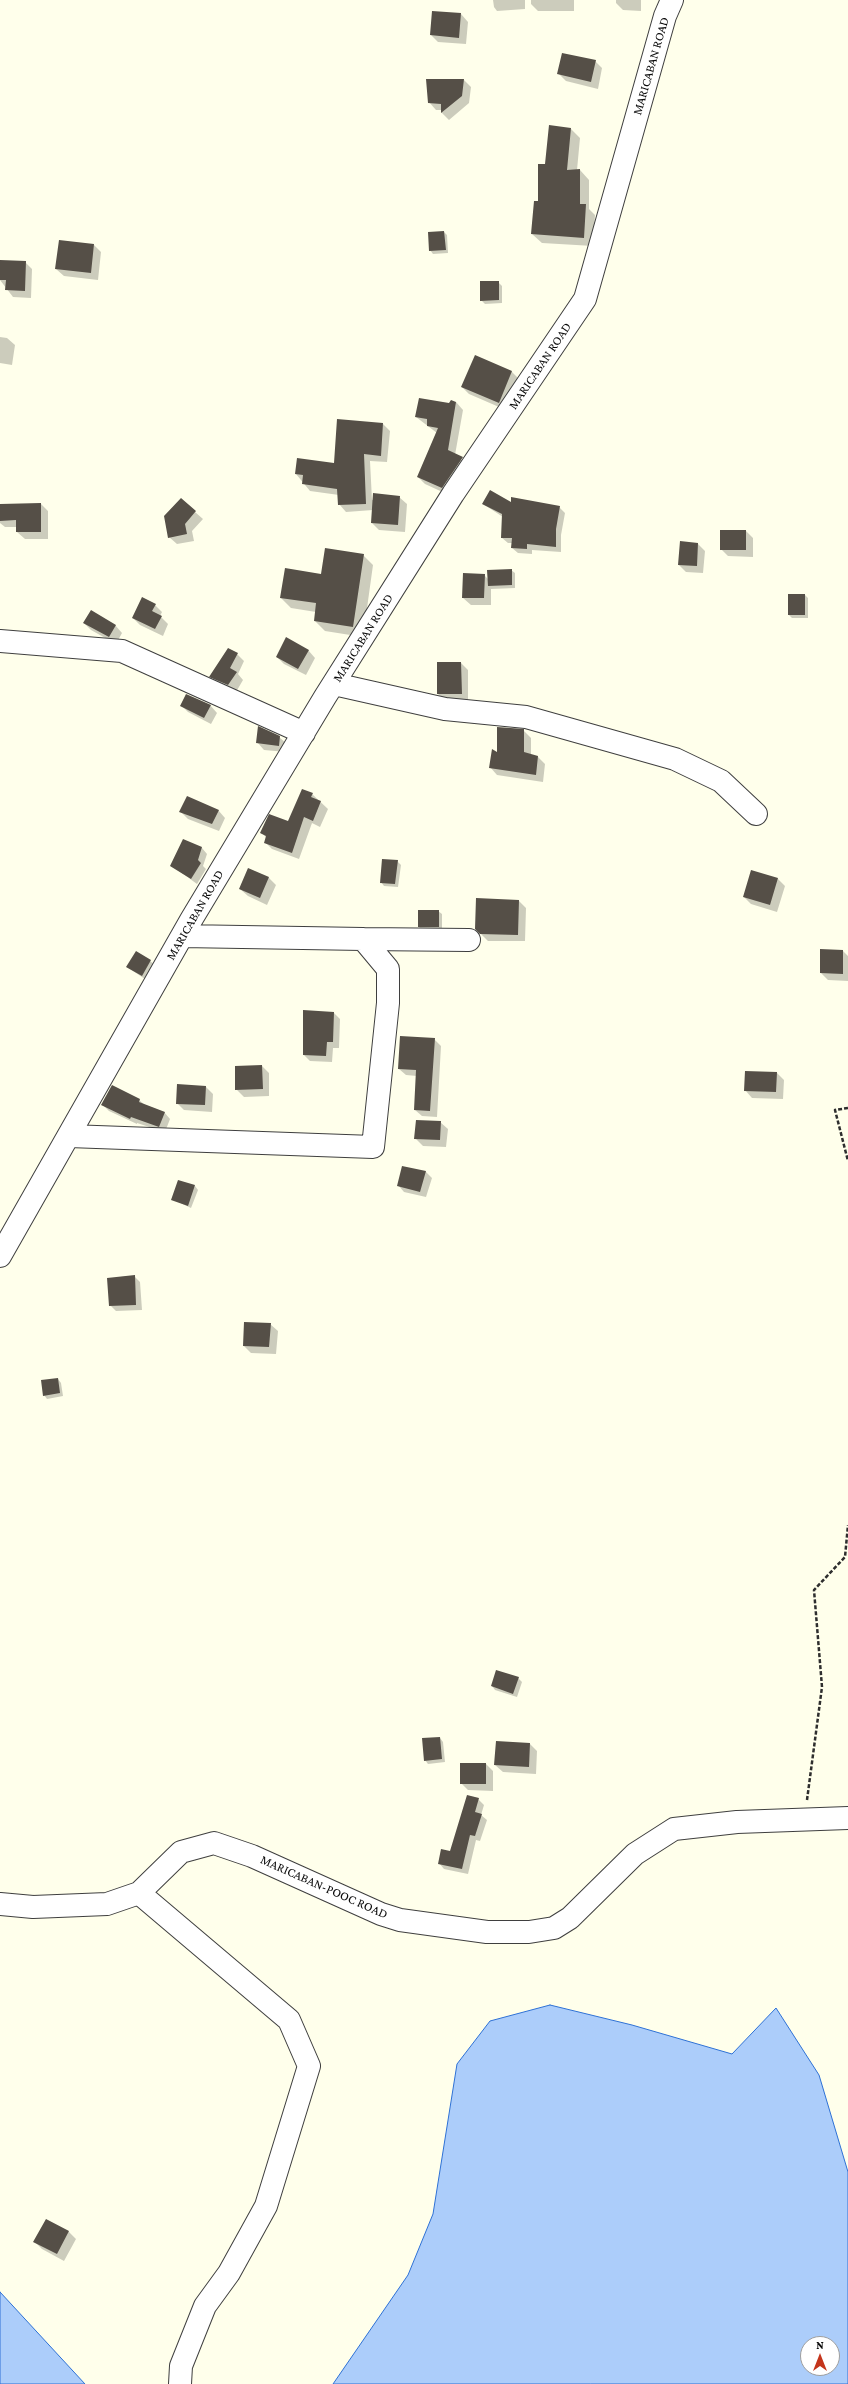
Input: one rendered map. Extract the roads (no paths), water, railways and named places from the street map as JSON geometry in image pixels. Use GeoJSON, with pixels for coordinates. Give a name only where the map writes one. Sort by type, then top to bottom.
{"type":"FeatureCollection","features":[{"type":"Feature","properties":{"kind":"street","name":"MARICABAN ROAD"},"geometry":{"type":"LineString","coordinates":[[0,1256],[182,936],[304,733],[454,494],[585,300],[665,16],[672,0]]}},
{"type":"Feature","properties":{"kind":"street"},"geometry":{"type":"LineString","coordinates":[[0,641],[122,651],[304,733]]}},
{"type":"Feature","properties":{"kind":"street"},"geometry":{"type":"LineString","coordinates":[[334,684],[445,709],[526,717],[675,759],[721,781],[756,814]]}},
{"type":"Feature","properties":{"kind":"street"},"geometry":{"type":"LineString","coordinates":[[182,936],[469,940]]}},
{"type":"Feature","properties":{"kind":"street"},"geometry":{"type":"LineString","coordinates":[[69,1136],[373,1147],[388,1003],[388,969],[363,939]]}},
{"type":"Feature","properties":{"kind":"street","name":"MARICABAN-POOC ROAD"},"geometry":{"type":"LineString","coordinates":[[0,1904],[33,1907],[107,1904],[139,1892],[180,1852],[214,1843],[252,1856],[381,1914],[400,1920],[487,1932],[529,1932],[554,1928],[570,1918],[635,1854],[674,1829],[737,1822],[804,1821],[848,1818]]}},
{"type":"Feature","properties":{"kind":"street"},"geometry":{"type":"LineString","coordinates":[[139,1892],[289,2020],[309,2066],[266,2206],[229,2273],[205,2306],[182,2366],[180,2384]]}},
{"type":"Feature","properties":{"kind":"water"},"geometry":{"type":"Polygon","coordinates":[[[550,2005],[632,2025],[732,2054],[776,2008],[819,2075],[848,2172],[848,2384],[333,2384],[408,2275],[433,2214],[457,2064],[490,2021],[550,2005]]]}},
{"type":"Feature","properties":{"kind":"water"},"geometry":{"type":"Polygon","coordinates":[[[0,2292],[85,2384],[0,2384],[0,2292]]]}}]}
